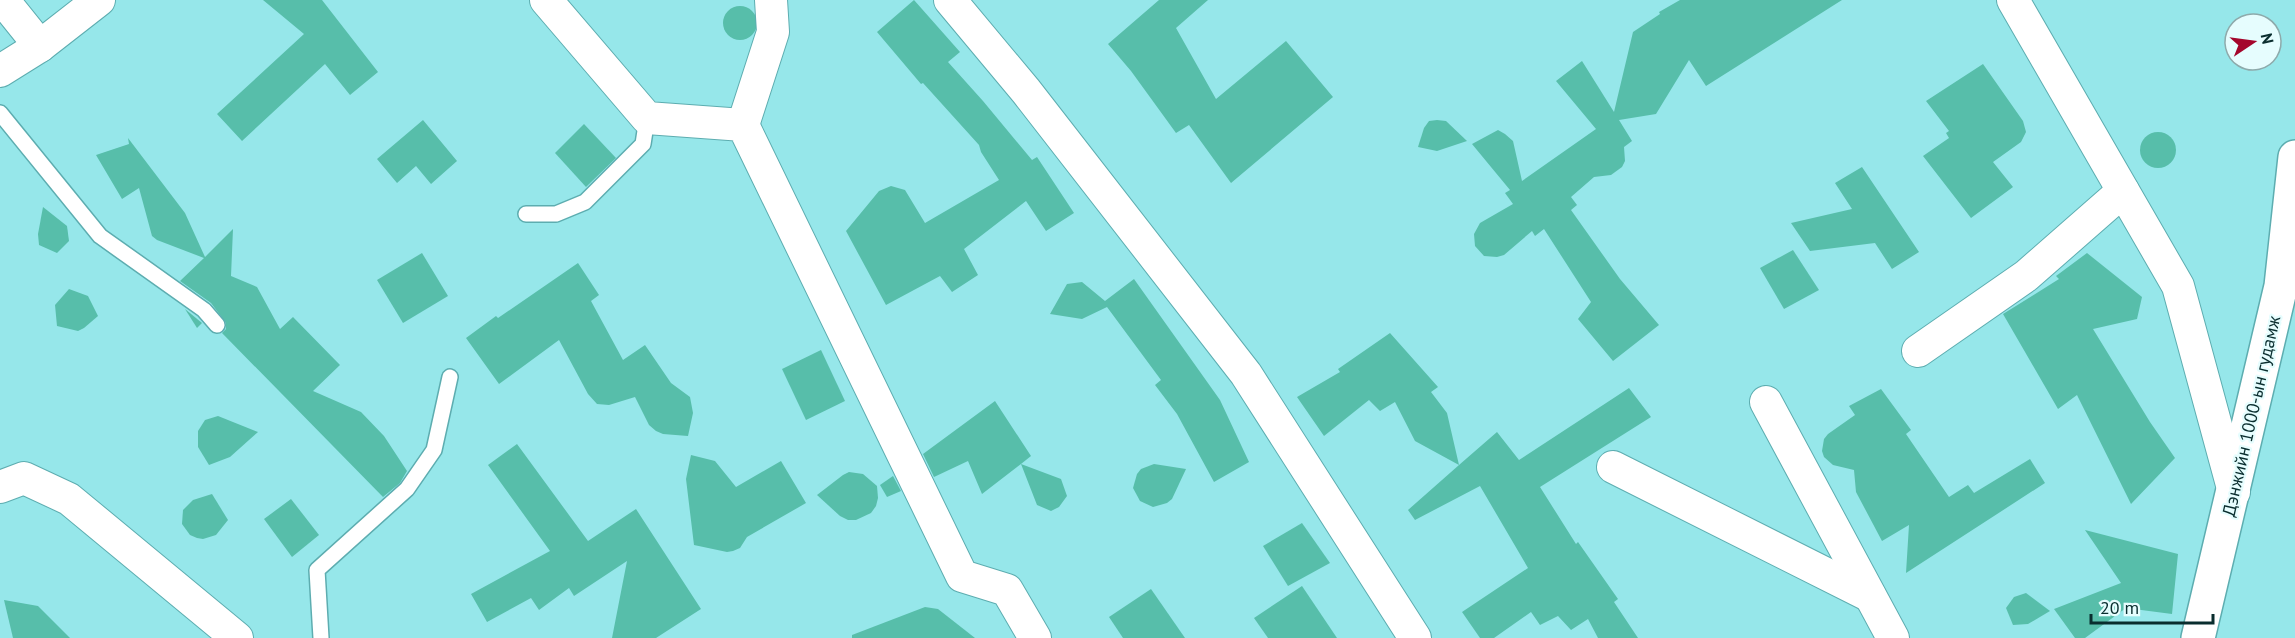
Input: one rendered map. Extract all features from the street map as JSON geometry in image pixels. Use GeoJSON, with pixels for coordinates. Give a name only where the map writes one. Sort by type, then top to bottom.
{"type":"FeatureCollection","features":[{"type":"Feature","properties":{"kind":"main road","name":"Дэнжийн 1000-ын гудамж"},"geometry":{"type":"LineString","coordinates":[[2198,638],[2281,286],[2295,157]]}},
{"type":"Feature","properties":{"kind":"street"},"geometry":{"type":"LineString","coordinates":[[3,0],[40,46]]}},
{"type":"Feature","properties":{"kind":"street"},"geometry":{"type":"LineString","coordinates":[[0,71],[40,46],[99,0]]}},
{"type":"Feature","properties":{"kind":"street"},"geometry":{"type":"LineString","coordinates":[[546,0],[646,118],[743,125]]}},
{"type":"Feature","properties":{"kind":"street"},"geometry":{"type":"LineString","coordinates":[[771,0],[773,32],[743,125],[962,576],[1007,590],[1035,638]]}},
{"type":"Feature","properties":{"kind":"street"},"geometry":{"type":"LineString","coordinates":[[950,0],[1026,92],[1246,374],[1415,638]]}},
{"type":"Feature","properties":{"kind":"street"},"geometry":{"type":"LineString","coordinates":[[2013,0],[2178,286],[2234,492]]}},
{"type":"Feature","properties":{"kind":"street"},"geometry":{"type":"LineString","coordinates":[[1918,351],[2026,276],[2123,191]]}},
{"type":"Feature","properties":{"kind":"street"},"geometry":{"type":"LineString","coordinates":[[1766,402],[1893,638]]}},
{"type":"Feature","properties":{"kind":"street"},"geometry":{"type":"LineString","coordinates":[[1613,467],[1870,596]]}},
{"type":"Feature","properties":{"kind":"street"},"geometry":{"type":"LineString","coordinates":[[0,487],[24,478],[69,499],[237,638]]}},
{"type":"Feature","properties":{"kind":"lane"},"geometry":{"type":"LineString","coordinates":[[0,113],[100,236],[204,310],[217,325]]}},
{"type":"Feature","properties":{"kind":"lane"},"geometry":{"type":"LineString","coordinates":[[526,214],[556,214],[585,202],[643,144],[646,118]]}},
{"type":"Feature","properties":{"kind":"lane"},"geometry":{"type":"LineString","coordinates":[[321,638],[317,570],[407,489],[434,450],[450,377]]}},
{"type":"Feature","properties":{"kind":"building"},"geometry":{"type":"Polygon","coordinates":[[[263,0],[322,0],[378,72],[350,95],[325,64],[242,141],[217,114],[304,34],[263,0]]]}},
{"type":"Feature","properties":{"kind":"building"},"geometry":{"type":"Polygon","coordinates":[[[914,0],[960,52],[948,62],[1032,160],[1037,157],[1074,213],[1046,231],[1026,201],[964,249],[978,275],[952,292],[940,276],[886,305],[846,231],[879,191],[891,186],[905,190],[925,223],[999,180],[979,145],[923,83],[921,84],[877,32],[914,0]]]}},
{"type":"Feature","properties":{"kind":"building"},"geometry":{"type":"Polygon","coordinates":[[[1159,0],[1208,0],[1176,28],[1216,99],[1286,41],[1333,97],[1231,183],[1189,125],[1176,133],[1131,71],[1108,44],[1159,0]]]}},
{"type":"Feature","properties":{"kind":"building"},"geometry":{"type":"Polygon","coordinates":[[[1680,0],[1842,0],[1706,86],[1689,60],[1656,114],[1619,120],[1632,141],[1624,147],[1625,161],[1622,167],[1611,175],[1594,177],[1571,197],[1577,205],[1571,210],[1620,279],[1659,325],[1613,361],[1578,319],[1591,302],[1544,229],[1535,236],[1532,231],[1504,255],[1497,257],[1484,256],[1475,246],[1474,234],[1480,223],[1513,204],[1505,193],[1510,190],[1472,144],[1498,130],[1505,134],[1513,141],[1522,181],[1596,129],[1556,81],[1582,61],[1614,112],[1633,32],[1660,14],[1659,12],[1680,0]]]}},
{"type":"Feature","properties":{"kind":"building"},"geometry":{"type":"Polygon","coordinates":[[[740,6],[752,11],[757,23],[752,35],[740,40],[728,35],[723,23],[728,11],[740,6]]]}},
{"type":"Feature","properties":{"kind":"building"},"geometry":{"type":"Polygon","coordinates":[[[1983,64],[2023,121],[2026,132],[2021,142],[1993,162],[2013,187],[1971,218],[1923,156],[1949,138],[1946,133],[1949,131],[1926,101],[1983,64]]]}},
{"type":"Feature","properties":{"kind":"building"},"geometry":{"type":"Polygon","coordinates":[[[423,120],[457,161],[431,184],[416,166],[397,183],[377,159],[423,120]]]}},
{"type":"Feature","properties":{"kind":"building"},"geometry":{"type":"Polygon","coordinates":[[[1429,121],[1446,121],[1467,141],[1437,151],[1418,147],[1424,128],[1429,121]]]}},
{"type":"Feature","properties":{"kind":"building"},"geometry":{"type":"Polygon","coordinates":[[[584,124],[616,158],[586,187],[555,153],[584,124]]]}},
{"type":"Feature","properties":{"kind":"building"},"geometry":{"type":"Polygon","coordinates":[[[2158,132],[2171,137],[2176,150],[2171,163],[2158,168],[2145,163],[2140,150],[2145,137],[2158,132]]]}},
{"type":"Feature","properties":{"kind":"building"},"geometry":{"type":"Polygon","coordinates":[[[128,138],[185,213],[205,257],[233,229],[231,276],[257,287],[280,329],[293,317],[340,365],[313,391],[361,412],[384,436],[407,471],[400,483],[383,497],[222,333],[226,329],[226,323],[211,303],[180,281],[204,258],[152,236],[139,188],[122,199],[96,155],[129,144],[128,138]]]}},
{"type":"Feature","properties":{"kind":"building"},"geometry":{"type":"Polygon","coordinates":[[[1862,167],[1919,252],[1892,269],[1875,243],[1810,251],[1791,223],[1852,209],[1835,183],[1862,167]]]}},
{"type":"Feature","properties":{"kind":"building"},"geometry":{"type":"Polygon","coordinates":[[[43,207],[67,226],[69,241],[57,253],[39,245],[38,234],[43,207]]]}},
{"type":"Feature","properties":{"kind":"building"},"geometry":{"type":"Polygon","coordinates":[[[1793,250],[1819,290],[1784,309],[1760,268],[1793,250]]]}},
{"type":"Feature","properties":{"kind":"building"},"geometry":{"type":"Polygon","coordinates":[[[422,253],[448,296],[403,323],[377,280],[422,253]]]}},
{"type":"Feature","properties":{"kind":"building"},"geometry":{"type":"Polygon","coordinates":[[[2087,253],[2142,297],[2137,319],[2093,329],[2175,458],[2131,504],[2077,395],[2058,409],[2003,314],[2059,279],[2056,276],[2087,253]]]}},
{"type":"Feature","properties":{"kind":"building"},"geometry":{"type":"Polygon","coordinates":[[[578,263],[599,295],[591,301],[623,360],[645,345],[671,383],[690,397],[693,413],[688,436],[663,434],[656,431],[649,425],[635,397],[609,405],[597,404],[588,394],[559,340],[499,384],[466,338],[578,263]]]}},
{"type":"Feature","properties":{"kind":"building"},"geometry":{"type":"Polygon","coordinates":[[[1134,279],[1220,400],[1249,462],[1214,482],[1177,414],[1155,385],[1161,380],[1107,307],[1082,319],[1050,314],[1067,284],[1082,282],[1105,301],[1134,279]]]}},
{"type":"Feature","properties":{"kind":"building"},"geometry":{"type":"Polygon","coordinates":[[[69,289],[88,296],[98,316],[78,331],[57,326],[55,305],[69,289]]]}},
{"type":"Feature","properties":{"kind":"building"},"geometry":{"type":"Polygon","coordinates":[[[185,309],[202,323],[197,328],[185,309]]]}},
{"type":"Feature","properties":{"kind":"building"},"geometry":{"type":"Polygon","coordinates":[[[1390,333],[1438,387],[1431,392],[1447,413],[1459,465],[1415,441],[1395,402],[1380,411],[1369,400],[1324,436],[1297,397],[1340,372],[1338,369],[1390,333]]]}},
{"type":"Feature","properties":{"kind":"building"},"geometry":{"type":"Polygon","coordinates":[[[821,350],[845,401],[806,420],[782,369],[821,350]]]}},
{"type":"Feature","properties":{"kind":"building"},"geometry":{"type":"Polygon","coordinates":[[[1629,388],[1651,417],[1540,487],[1576,544],[1578,542],[1618,599],[1614,602],[1638,638],[1598,638],[1588,619],[1571,630],[1558,616],[1540,625],[1531,612],[1494,638],[1480,638],[1462,612],[1528,568],[1480,486],[1415,520],[1408,510],[1497,432],[1519,460],[1629,388]]]}},
{"type":"Feature","properties":{"kind":"building"},"geometry":{"type":"Polygon","coordinates":[[[1881,389],[1911,430],[1906,434],[1949,497],[1968,485],[1974,493],[2030,459],[2045,483],[1906,573],[1909,525],[1882,541],[1856,492],[1854,470],[1833,465],[1824,457],[1822,451],[1824,439],[1828,434],[1855,415],[1849,406],[1881,389]]]}},
{"type":"Feature","properties":{"kind":"building"},"geometry":{"type":"Polygon","coordinates":[[[995,401],[1031,456],[982,494],[968,461],[934,477],[923,454],[995,401]]]}},
{"type":"Feature","properties":{"kind":"building"},"geometry":{"type":"Polygon","coordinates":[[[218,416],[258,432],[230,457],[209,465],[198,447],[198,431],[205,420],[218,416]]]}},
{"type":"Feature","properties":{"kind":"building"},"geometry":{"type":"Polygon","coordinates":[[[517,444],[588,541],[636,509],[701,609],[656,638],[612,638],[627,561],[574,596],[569,588],[539,610],[531,598],[487,622],[471,594],[550,551],[488,465],[517,444]]]}},
{"type":"Feature","properties":{"kind":"building"},"geometry":{"type":"Polygon","coordinates":[[[691,455],[715,461],[736,487],[781,461],[806,503],[747,537],[740,548],[733,551],[727,552],[694,545],[686,479],[691,455]]]}},
{"type":"Feature","properties":{"kind":"building"},"geometry":{"type":"Polygon","coordinates":[[[1021,464],[1061,479],[1067,496],[1059,507],[1051,511],[1037,505],[1021,464]]]}},
{"type":"Feature","properties":{"kind":"building"},"geometry":{"type":"Polygon","coordinates":[[[1154,464],[1186,469],[1172,499],[1153,507],[1140,501],[1133,488],[1141,469],[1154,464]]]}},
{"type":"Feature","properties":{"kind":"building"},"geometry":{"type":"Polygon","coordinates":[[[849,472],[863,474],[877,486],[876,506],[871,513],[856,520],[848,520],[840,516],[817,495],[849,472]]]}},
{"type":"Feature","properties":{"kind":"building"},"geometry":{"type":"Polygon","coordinates":[[[893,476],[901,491],[887,497],[880,485],[893,476]]]}},
{"type":"Feature","properties":{"kind":"building"},"geometry":{"type":"Polygon","coordinates":[[[212,494],[228,520],[216,535],[203,539],[190,535],[182,524],[183,510],[193,500],[212,494]]]}},
{"type":"Feature","properties":{"kind":"building"},"geometry":{"type":"Polygon","coordinates":[[[291,499],[319,535],[292,557],[264,519],[291,499]]]}},
{"type":"Feature","properties":{"kind":"building"},"geometry":{"type":"Polygon","coordinates":[[[1302,523],[1330,563],[1288,586],[1263,546],[1302,523]]]}},
{"type":"Feature","properties":{"kind":"building"},"geometry":{"type":"Polygon","coordinates":[[[2085,530],[2178,554],[2172,614],[2126,608],[2085,638],[2075,638],[2054,609],[2121,583],[2085,530]]]}},
{"type":"Feature","properties":{"kind":"building"},"geometry":{"type":"Polygon","coordinates":[[[1302,586],[1337,638],[1268,638],[1254,618],[1302,586]]]}},
{"type":"Feature","properties":{"kind":"building"},"geometry":{"type":"Polygon","coordinates":[[[1151,589],[1185,638],[1123,638],[1109,617],[1151,589]]]}},
{"type":"Feature","properties":{"kind":"building"},"geometry":{"type":"Polygon","coordinates":[[[2026,593],[2050,611],[2028,624],[2013,625],[2006,608],[2014,597],[2026,593]]]}},
{"type":"Feature","properties":{"kind":"building"},"geometry":{"type":"Polygon","coordinates":[[[4,600],[38,606],[70,638],[13,638],[4,600]]]}},
{"type":"Feature","properties":{"kind":"building"},"geometry":{"type":"Polygon","coordinates":[[[925,607],[938,609],[975,638],[852,638],[852,635],[925,607]]]}}]}
